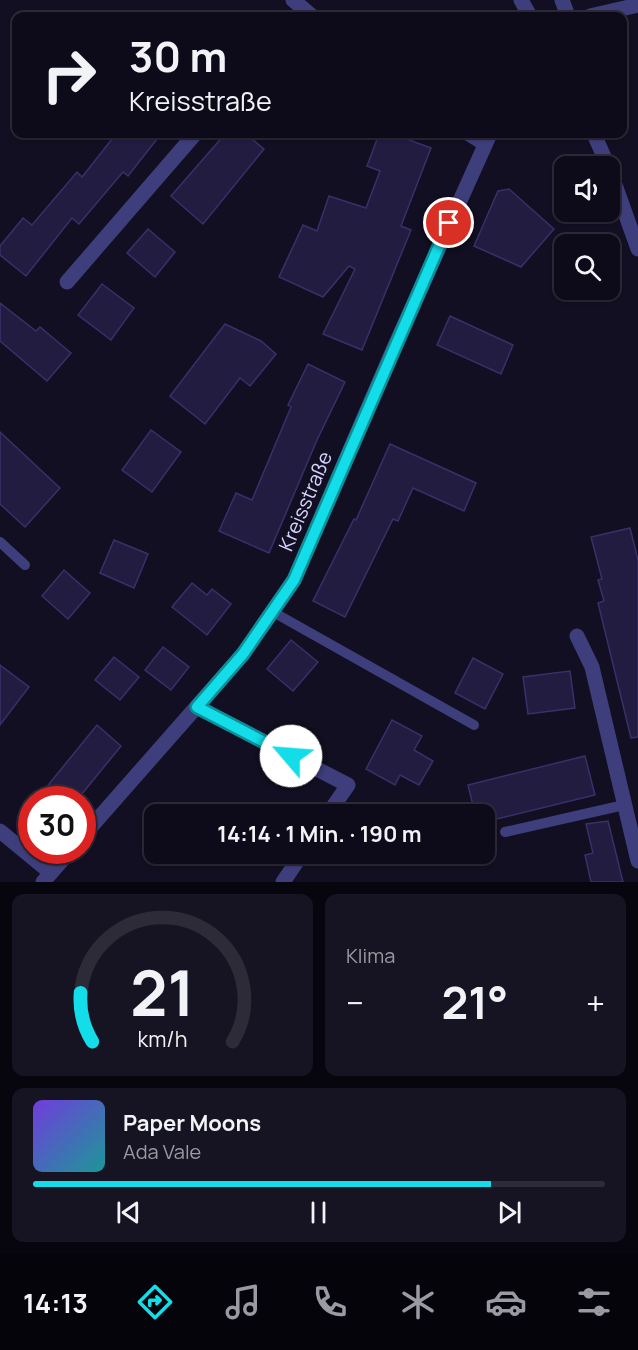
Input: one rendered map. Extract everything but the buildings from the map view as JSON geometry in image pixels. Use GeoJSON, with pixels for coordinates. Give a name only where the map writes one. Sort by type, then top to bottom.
{"type":"FeatureCollection","features":[{"type":"Feature","properties":{"kind":"street"},"geometry":{"type":"LineString","coordinates":[[607,12],[638,5]]}},
{"type":"Feature","properties":{"kind":"street"},"geometry":{"type":"LineString","coordinates":[[67,282],[192,138]]}},
{"type":"Feature","properties":{"kind":"street"},"geometry":{"type":"LineString","coordinates":[[596,138],[604,156]]}},
{"type":"Feature","properties":{"kind":"street","name":"Kreisstraße"},"geometry":{"type":"LineString","coordinates":[[96,821],[243,654],[294,580],[488,139]]}},
{"type":"Feature","properties":{"kind":"street"},"geometry":{"type":"LineString","coordinates":[[620,198],[638,249]]}},
{"type":"Feature","properties":{"kind":"street"},"geometry":{"type":"LineString","coordinates":[[577,636],[592,667],[638,861]]}},
{"type":"Feature","properties":{"kind":"street"},"geometry":{"type":"LineString","coordinates":[[197,707],[348,785],[335,804]]}},
{"type":"Feature","properties":{"kind":"street"},"geometry":{"type":"LineString","coordinates":[[0,831],[47,878],[59,864]]}},
{"type":"Feature","properties":{"kind":"street"},"geometry":{"type":"LineString","coordinates":[[283,882],[295,864]]}},
{"type":"Feature","properties":{"kind":"lane"},"geometry":{"type":"LineString","coordinates":[[0,542],[25,565]]}},
{"type":"Feature","properties":{"kind":"lane"},"geometry":{"type":"LineString","coordinates":[[273,612],[474,725]]}},
{"type":"Feature","properties":{"kind":"lane"},"geometry":{"type":"LineString","coordinates":[[505,832],[624,805]]}},
{"type":"Feature","properties":{"kind":"route"},"geometry":{"type":"LineString","coordinates":[[291,756],[197,707],[243,654],[294,580],[449,223]]}}]}
